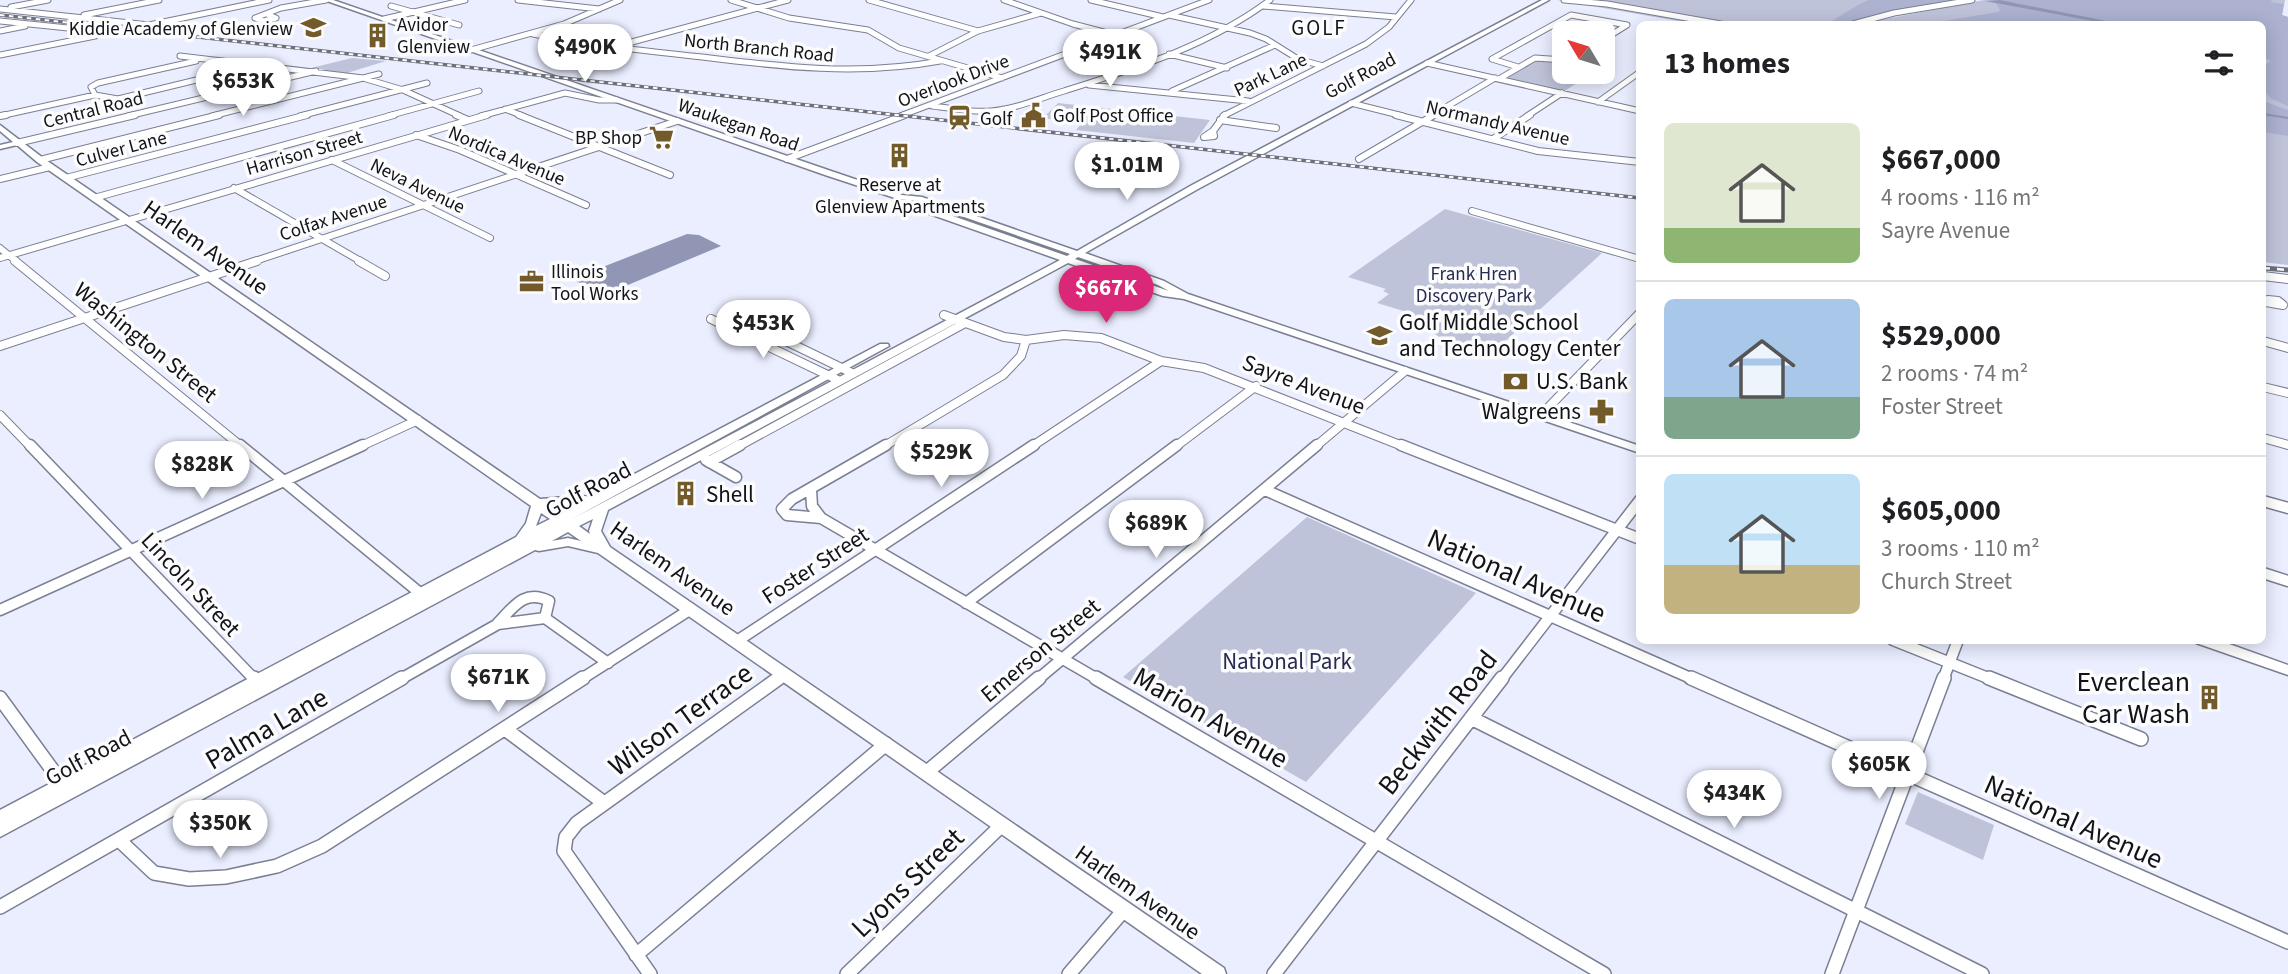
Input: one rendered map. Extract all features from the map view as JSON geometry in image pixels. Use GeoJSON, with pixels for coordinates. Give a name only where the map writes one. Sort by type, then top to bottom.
{"type":"FeatureCollection","features":[{"type":"Feature","properties":{"kind":"main road","name":"Waukegan Road"},"geometry":{"type":"LineString","coordinates":[[326,0],[787,159],[901,197],[919,199],[1067,255]]}},
{"type":"Feature","properties":{"kind":"main road","name":"Golf Road"},"geometry":{"type":"LineString","coordinates":[[0,818],[66,788],[425,597],[512,556],[613,490],[1194,190],[1195,187],[1546,0]]}},
{"type":"Feature","properties":{"kind":"main road","name":"Harlem Avenue"},"geometry":{"type":"LineString","coordinates":[[0,127],[17,143],[94,198],[1217,974]]}},
{"type":"Feature","properties":{"kind":"main road","name":"Central Road"},"geometry":{"type":"LineString","coordinates":[[0,148],[17,143]]}},
{"type":"Feature","properties":{"kind":"main road","name":"Waukegan Road"},"geometry":{"type":"LineString","coordinates":[[901,197],[910,204],[1067,255]]}},
{"type":"Feature","properties":{"kind":"main road"},"geometry":{"type":"LineString","coordinates":[[1067,255],[1166,294],[1185,296],[1636,449]]}},
{"type":"Feature","properties":{"kind":"main road","name":"Golf Road"},"geometry":{"type":"LineString","coordinates":[[425,597],[519,540],[603,508],[704,459],[841,374]]}},
{"type":"Feature","properties":{"kind":"main road"},"geometry":{"type":"LineString","coordinates":[[519,540],[532,523],[538,503],[576,502],[613,490]]}},
{"type":"Feature","properties":{"kind":"main road"},"geometry":{"type":"LineString","coordinates":[[603,508],[595,531],[606,550]]}},
{"type":"Feature","properties":{"kind":"main road"},"geometry":{"type":"LineString","coordinates":[[512,556],[549,543],[568,542],[606,550]]}},
{"type":"Feature","properties":{"kind":"main road"},"geometry":{"type":"LineString","coordinates":[[2213,644],[2288,670]]}},
{"type":"Feature","properties":{"kind":"main road","name":"Golf Road"},"geometry":{"type":"LineString","coordinates":[[0,830],[66,788]]}},
{"type":"Feature","properties":{"kind":"street"},"geometry":{"type":"LineString","coordinates":[[0,9],[48,0]]}},
{"type":"Feature","properties":{"kind":"street"},"geometry":{"type":"LineString","coordinates":[[75,17],[159,0]]}},
{"type":"Feature","properties":{"kind":"street"},"geometry":{"type":"LineString","coordinates":[[0,9],[149,25],[269,0]]}},
{"type":"Feature","properties":{"kind":"street"},"geometry":{"type":"LineString","coordinates":[[268,15],[281,8],[326,0]]}},
{"type":"Feature","properties":{"kind":"street"},"geometry":{"type":"LineString","coordinates":[[384,19],[465,0]]}},
{"type":"Feature","properties":{"kind":"street"},"geometry":{"type":"LineString","coordinates":[[518,0],[600,9]]}},
{"type":"Feature","properties":{"kind":"street"},"geometry":{"type":"LineString","coordinates":[[471,50],[533,34],[620,0]]}},
{"type":"Feature","properties":{"kind":"street"},"geometry":{"type":"LineString","coordinates":[[731,0],[789,18],[868,30],[899,48],[1002,78]]}},
{"type":"Feature","properties":{"kind":"street"},"geometry":{"type":"LineString","coordinates":[[610,48],[788,0]]}},
{"type":"Feature","properties":{"kind":"street"},"geometry":{"type":"LineString","coordinates":[[869,0],[978,31]]}},
{"type":"Feature","properties":{"kind":"street"},"geometry":{"type":"LineString","coordinates":[[1004,0],[1116,35]]}},
{"type":"Feature","properties":{"kind":"street"},"geometry":{"type":"LineString","coordinates":[[1091,0],[1229,27],[1258,36],[1298,60],[1323,66]]}},
{"type":"Feature","properties":{"kind":"street","name":"Overlook Drive"},"geometry":{"type":"LineString","coordinates":[[787,159],[1209,0]]}},
{"type":"Feature","properties":{"kind":"street"},"geometry":{"type":"LineString","coordinates":[[928,106],[993,111],[1085,84],[1169,54],[1229,27],[1270,0]]}},
{"type":"Feature","properties":{"kind":"street","name":"Park Lane"},"geometry":{"type":"LineString","coordinates":[[1213,131],[1226,113],[1375,39],[1411,0]]}},
{"type":"Feature","properties":{"kind":"street"},"geometry":{"type":"LineString","coordinates":[[1564,0],[1607,4],[1702,21]]}},
{"type":"Feature","properties":{"kind":"street"},"geometry":{"type":"LineString","coordinates":[[1864,21],[1894,13],[1972,0]]}},
{"type":"Feature","properties":{"kind":"street"},"geometry":{"type":"LineString","coordinates":[[391,6],[459,25]]}},
{"type":"Feature","properties":{"kind":"street"},"geometry":{"type":"LineString","coordinates":[[1263,6],[1396,17]]}},
{"type":"Feature","properties":{"kind":"street"},"geometry":{"type":"LineString","coordinates":[[1601,18],[1612,11],[1674,21]]}},
{"type":"Feature","properties":{"kind":"street"},"geometry":{"type":"LineString","coordinates":[[929,56],[978,31],[1041,13]]}},
{"type":"Feature","properties":{"kind":"street"},"geometry":{"type":"LineString","coordinates":[[1518,67],[1492,60],[1568,16],[1578,14],[1612,21]]}},
{"type":"Feature","properties":{"kind":"street"},"geometry":{"type":"LineString","coordinates":[[1658,18],[1665,15]]}},
{"type":"Feature","properties":{"kind":"street"},"geometry":{"type":"LineString","coordinates":[[0,21],[68,28]]}},
{"type":"Feature","properties":{"kind":"street"},"geometry":{"type":"LineString","coordinates":[[1615,22],[1627,25],[1615,32]]}},
{"type":"Feature","properties":{"kind":"street"},"geometry":{"type":"LineString","coordinates":[[0,31],[36,24]]}},
{"type":"Feature","properties":{"kind":"street","name":"North Branch Road"},"geometry":{"type":"LineString","coordinates":[[533,34],[610,48],[845,72],[886,71],[940,61]]}},
{"type":"Feature","properties":{"kind":"street"},"geometry":{"type":"LineString","coordinates":[[0,55],[95,36]]}},
{"type":"Feature","properties":{"kind":"street"},"geometry":{"type":"LineString","coordinates":[[1168,93],[1275,45]]}},
{"type":"Feature","properties":{"kind":"street"},"geometry":{"type":"LineString","coordinates":[[1169,54],[1228,68]]}},
{"type":"Feature","properties":{"kind":"street"},"geometry":{"type":"LineString","coordinates":[[180,56],[363,78],[403,90],[468,120]]}},
{"type":"Feature","properties":{"kind":"street"},"geometry":{"type":"LineString","coordinates":[[1359,159],[1518,67],[1538,57],[1552,59]]}},
{"type":"Feature","properties":{"kind":"street"},"geometry":{"type":"LineString","coordinates":[[95,94],[91,87],[98,83],[203,59]]}},
{"type":"Feature","properties":{"kind":"street"},"geometry":{"type":"LineString","coordinates":[[1427,63],[1636,110]]}},
{"type":"Feature","properties":{"kind":"street"},"geometry":{"type":"LineString","coordinates":[[0,116],[95,94],[118,99],[257,66]]}},
{"type":"Feature","properties":{"kind":"street","name":"Central Road"},"geometry":{"type":"LineString","coordinates":[[17,143],[316,71]]}},
{"type":"Feature","properties":{"kind":"street"},"geometry":{"type":"LineString","coordinates":[[40,160],[379,74]]}},
{"type":"Feature","properties":{"kind":"street"},"geometry":{"type":"LineString","coordinates":[[1598,102],[1636,75]]}},
{"type":"Feature","properties":{"kind":"street"},"geometry":{"type":"LineString","coordinates":[[1628,81],[1636,82]]}},
{"type":"Feature","properties":{"kind":"street","name":"Culver Lane"},"geometry":{"type":"LineString","coordinates":[[66,178],[428,83]]}},
{"type":"Feature","properties":{"kind":"street"},"geometry":{"type":"LineString","coordinates":[[1085,84],[1248,101]]}},
{"type":"Feature","properties":{"kind":"street"},"geometry":{"type":"LineString","coordinates":[[94,198],[479,91]]}},
{"type":"Feature","properties":{"kind":"street","name":"Harrison Street"},"geometry":{"type":"LineString","coordinates":[[0,258],[565,92],[597,102],[617,100]]}},
{"type":"Feature","properties":{"kind":"street"},"geometry":{"type":"LineString","coordinates":[[1493,139],[1562,93]]}},
{"type":"Feature","properties":{"kind":"street","name":"Normandy Avenue"},"geometry":{"type":"LineString","coordinates":[[1351,103],[1546,152],[1636,162]]}},
{"type":"Feature","properties":{"kind":"street"},"geometry":{"type":"LineString","coordinates":[[505,109],[670,175]]}},
{"type":"Feature","properties":{"kind":"street"},"geometry":{"type":"LineString","coordinates":[[1220,120],[1276,128]]}},
{"type":"Feature","properties":{"kind":"street","name":"Colfax Avenue"},"geometry":{"type":"LineString","coordinates":[[0,346],[677,121]]}},
{"type":"Feature","properties":{"kind":"street","name":"Nordica Avenue"},"geometry":{"type":"LineString","coordinates":[[416,135],[452,147],[586,205]]}},
{"type":"Feature","properties":{"kind":"street","name":"Neva Avenue"},"geometry":{"type":"LineString","coordinates":[[332,160],[490,238]]}},
{"type":"Feature","properties":{"kind":"street"},"geometry":{"type":"LineString","coordinates":[[0,179],[50,167]]}},
{"type":"Feature","properties":{"kind":"street"},"geometry":{"type":"LineString","coordinates":[[234,188],[385,275]]}},
{"type":"Feature","properties":{"kind":"street"},"geometry":{"type":"LineString","coordinates":[[1472,211],[1636,258]]}},
{"type":"Feature","properties":{"kind":"street","name":"Washington Street"},"geometry":{"type":"LineString","coordinates":[[0,248],[425,597]]}},
{"type":"Feature","properties":{"kind":"street"},"geometry":{"type":"LineString","coordinates":[[2266,276],[2288,282]]}},
{"type":"Feature","properties":{"kind":"street"},"geometry":{"type":"LineString","coordinates":[[726,312],[841,374]]}},
{"type":"Feature","properties":{"kind":"street","name":"Sayre Avenue"},"geometry":{"type":"LineString","coordinates":[[949,317],[1004,337],[1026,340],[1064,335],[1101,338],[1161,360],[1204,368],[1256,386],[1636,538]]}},
{"type":"Feature","properties":{"kind":"street"},"geometry":{"type":"LineString","coordinates":[[1540,416],[1636,317]]}},
{"type":"Feature","properties":{"kind":"street"},"geometry":{"type":"LineString","coordinates":[[711,319],[841,374]]}},
{"type":"Feature","properties":{"kind":"street"},"geometry":{"type":"LineString","coordinates":[[704,459],[965,323]]}},
{"type":"Feature","properties":{"kind":"street"},"geometry":{"type":"LineString","coordinates":[[821,518],[787,515],[782,509],[792,499],[1003,375],[1021,356],[1026,340]]}},
{"type":"Feature","properties":{"kind":"street"},"geometry":{"type":"LineString","coordinates":[[2266,342],[2288,348]]}},
{"type":"Feature","properties":{"kind":"street","name":"Foster Street"},"geometry":{"type":"LineString","coordinates":[[737,641],[1161,360]]}},
{"type":"Feature","properties":{"kind":"street","name":"Emerson Street"},"geometry":{"type":"LineString","coordinates":[[926,772],[1405,371]]}},
{"type":"Feature","properties":{"kind":"street"},"geometry":{"type":"LineString","coordinates":[[966,603],[1256,386]]}},
{"type":"Feature","properties":{"kind":"street"},"geometry":{"type":"LineString","coordinates":[[2266,388],[2288,393]]}},
{"type":"Feature","properties":{"kind":"street","name":"Lincoln Street"},"geometry":{"type":"LineString","coordinates":[[0,415],[133,550],[260,685]]}},
{"type":"Feature","properties":{"kind":"street"},"geometry":{"type":"LineString","coordinates":[[0,610],[418,420]]}},
{"type":"Feature","properties":{"kind":"street"},"geometry":{"type":"LineString","coordinates":[[2266,439],[2288,445]]}},
{"type":"Feature","properties":{"kind":"street"},"geometry":{"type":"LineString","coordinates":[[704,459],[736,477]]}},
{"type":"Feature","properties":{"kind":"street"},"geometry":{"type":"LineString","coordinates":[[811,490],[812,506],[821,518]]}},
{"type":"Feature","properties":{"kind":"street","name":"National Avenue"},"geometry":{"type":"LineString","coordinates":[[1265,490],[2288,942]]}},
{"type":"Feature","properties":{"kind":"street"},"geometry":{"type":"LineString","coordinates":[[2266,501],[2288,508]]}},
{"type":"Feature","properties":{"kind":"street","name":"Beckwith Road"},"geometry":{"type":"LineString","coordinates":[[1274,974],[1636,505]]}},
{"type":"Feature","properties":{"kind":"street","name":"Marion Avenue"},"geometry":{"type":"LineString","coordinates":[[821,518],[1604,974]]}},
{"type":"Feature","properties":{"kind":"street"},"geometry":{"type":"LineString","coordinates":[[2266,574],[2288,581]]}},
{"type":"Feature","properties":{"kind":"street"},"geometry":{"type":"LineString","coordinates":[[498,624],[520,599],[537,595],[548,601],[545,618],[608,663]]}},
{"type":"Feature","properties":{"kind":"street"},"geometry":{"type":"LineString","coordinates":[[119,840],[154,873],[189,879],[226,877],[277,866],[322,846],[691,609]]}},
{"type":"Feature","properties":{"kind":"street","name":"Palma Lane"},"geometry":{"type":"LineString","coordinates":[[0,907],[498,624],[545,618]]}},
{"type":"Feature","properties":{"kind":"street"},"geometry":{"type":"LineString","coordinates":[[1903,644],[2141,739]]}},
{"type":"Feature","properties":{"kind":"street"},"geometry":{"type":"LineString","coordinates":[[1832,974],[1956,644]]}},
{"type":"Feature","properties":{"kind":"street","name":"Wilson Terrace"},"geometry":{"type":"LineString","coordinates":[[636,955],[564,851],[566,837],[577,823],[785,674]]}},
{"type":"Feature","properties":{"kind":"street"},"geometry":{"type":"LineString","coordinates":[[0,698],[66,788]]}},
{"type":"Feature","properties":{"kind":"street"},"geometry":{"type":"LineString","coordinates":[[1471,718],[1982,974]]}},
{"type":"Feature","properties":{"kind":"street"},"geometry":{"type":"LineString","coordinates":[[505,729],[604,803]]}},
{"type":"Feature","properties":{"kind":"street"},"geometry":{"type":"LineString","coordinates":[[650,974],[636,955],[886,744]]}},
{"type":"Feature","properties":{"kind":"street","name":"Lyons Street"},"geometry":{"type":"LineString","coordinates":[[847,974],[1002,825]]}},
{"type":"Feature","properties":{"kind":"street"},"geometry":{"type":"LineString","coordinates":[[1069,974],[1124,909]]}},
{"type":"Feature","properties":{"kind":"green space"},"geometry":{"type":"Polygon","coordinates":[[[1557,0],[1955,0],[1860,21],[1678,21],[1557,0]]]}},
{"type":"Feature","properties":{"kind":"green space"},"geometry":{"type":"Polygon","coordinates":[[[1984,0],[2285,0],[2282,15],[2288,17],[2288,265],[2266,262],[2266,21],[1875,21],[1984,0]]]}},
{"type":"Feature","properties":{"kind":"green space"},"geometry":{"type":"Polygon","coordinates":[[[352,58],[386,61],[347,73],[311,68],[352,58]]]}},
{"type":"Feature","properties":{"kind":"green space"},"geometry":{"type":"Polygon","coordinates":[[[1535,60],[1552,61],[1552,84],[1575,84],[1563,92],[1505,78],[1535,60]]]}},
{"type":"Feature","properties":{"kind":"green space"},"geometry":{"type":"Polygon","coordinates":[[[1058,103],[1210,120],[1194,143],[1076,130],[1082,123],[1043,118],[1058,103]]]}},
{"type":"Feature","properties":{"kind":"green space","name":"Frank Hren Discovery Park"},"geometry":{"type":"Polygon","coordinates":[[[1445,209],[1602,253],[1489,356],[1447,343],[1407,312],[1377,303],[1389,294],[1383,291],[1386,289],[1348,277],[1445,209]]]}},
{"type":"Feature","properties":{"kind":"green space","name":"National Park"},"geometry":{"type":"Polygon","coordinates":[[[1307,517],[1476,593],[1306,782],[1123,677],[1307,517]]]}},
{"type":"Feature","properties":{"kind":"green space"},"geometry":{"type":"Polygon","coordinates":[[[1918,792],[1994,825],[1983,860],[1905,824],[1918,792]]]}},
{"type":"Feature","properties":{"kind":"shaded area"},"geometry":{"type":"Polygon","coordinates":[[[1869,0],[1955,0],[1860,21],[1833,21],[1869,0]]]}},
{"type":"Feature","properties":{"kind":"shaded area"},"geometry":{"type":"Polygon","coordinates":[[[2000,0],[2273,0],[2270,2],[2284,4],[2282,15],[2288,17],[2288,106],[2272,99],[2266,93],[2266,64],[2271,61],[2266,58],[2266,21],[2107,21],[2000,0]]]}},
{"type":"Feature","properties":{"kind":"shaded area"},"geometry":{"type":"Polygon","coordinates":[[[2000,0],[2107,21],[2092,21],[1985,1],[2000,0]]]}},
{"type":"Feature","properties":{"kind":"shaded area"},"geometry":{"type":"Polygon","coordinates":[[[1996,3],[2092,21],[1943,21],[2000,10],[1996,3]]]}},
{"type":"Feature","properties":{"kind":"shaded area"},"geometry":{"type":"Polygon","coordinates":[[[2266,102],[2288,110],[2288,136],[2266,132],[2266,102]]]}},
{"type":"Feature","properties":{"kind":"shaded area"},"geometry":{"type":"Polygon","coordinates":[[[687,234],[699,235],[721,246],[604,295],[572,279],[687,234]]]}},
{"type":"Feature","properties":{"kind":"waterway"},"geometry":{"type":"LineString","coordinates":[[2266,114],[2288,118]]}},
{"type":"Feature","properties":{"kind":"railway"},"geometry":{"type":"LineString","coordinates":[[0,15],[1636,198]]}},
{"type":"Feature","properties":{"kind":"railway"},"geometry":{"type":"LineString","coordinates":[[2266,268],[2288,270]]}},
{"type":"Feature","properties":{"kind":"place","name":"Kiddie Academy of Glenview"},"geometry":{"type":"Point","coordinates":[313,28]}},
{"type":"Feature","properties":{"kind":"place","name":"Avidor Glenview"},"geometry":{"type":"Point","coordinates":[377,35]}},
{"type":"Feature","properties":{"kind":"place","name":"Golf Post Office"},"geometry":{"type":"Point","coordinates":[1033,115]}},
{"type":"Feature","properties":{"kind":"place","name":"Golf"},"geometry":{"type":"Point","coordinates":[960,118]}},
{"type":"Feature","properties":{"kind":"place","name":"BP Shop"},"geometry":{"type":"Point","coordinates":[662,137]}},
{"type":"Feature","properties":{"kind":"place","name":"Reserve at Glenview Apartments"},"geometry":{"type":"Point","coordinates":[900,156]}},
{"type":"Feature","properties":{"kind":"place","name":"Illinois Tool Works"},"geometry":{"type":"Point","coordinates":[531,282]}},
{"type":"Feature","properties":{"kind":"place","name":"Golf Middle School and Technology Center"},"geometry":{"type":"Point","coordinates":[1379,335]}},
{"type":"Feature","properties":{"kind":"place","name":"U.S. Bank"},"geometry":{"type":"Point","coordinates":[1516,381]}},
{"type":"Feature","properties":{"kind":"place","name":"Walgreens"},"geometry":{"type":"Point","coordinates":[1601,411]}},
{"type":"Feature","properties":{"kind":"place","name":"Shell"},"geometry":{"type":"Point","coordinates":[686,494]}},
{"type":"Feature","properties":{"kind":"place","name":"Everclean Car Wash"},"geometry":{"type":"Point","coordinates":[2210,697]}},
{"type":"Feature","properties":{"kind":"district","name":"GOLF"},"geometry":{"type":"Point","coordinates":[1319,28]}}]}
